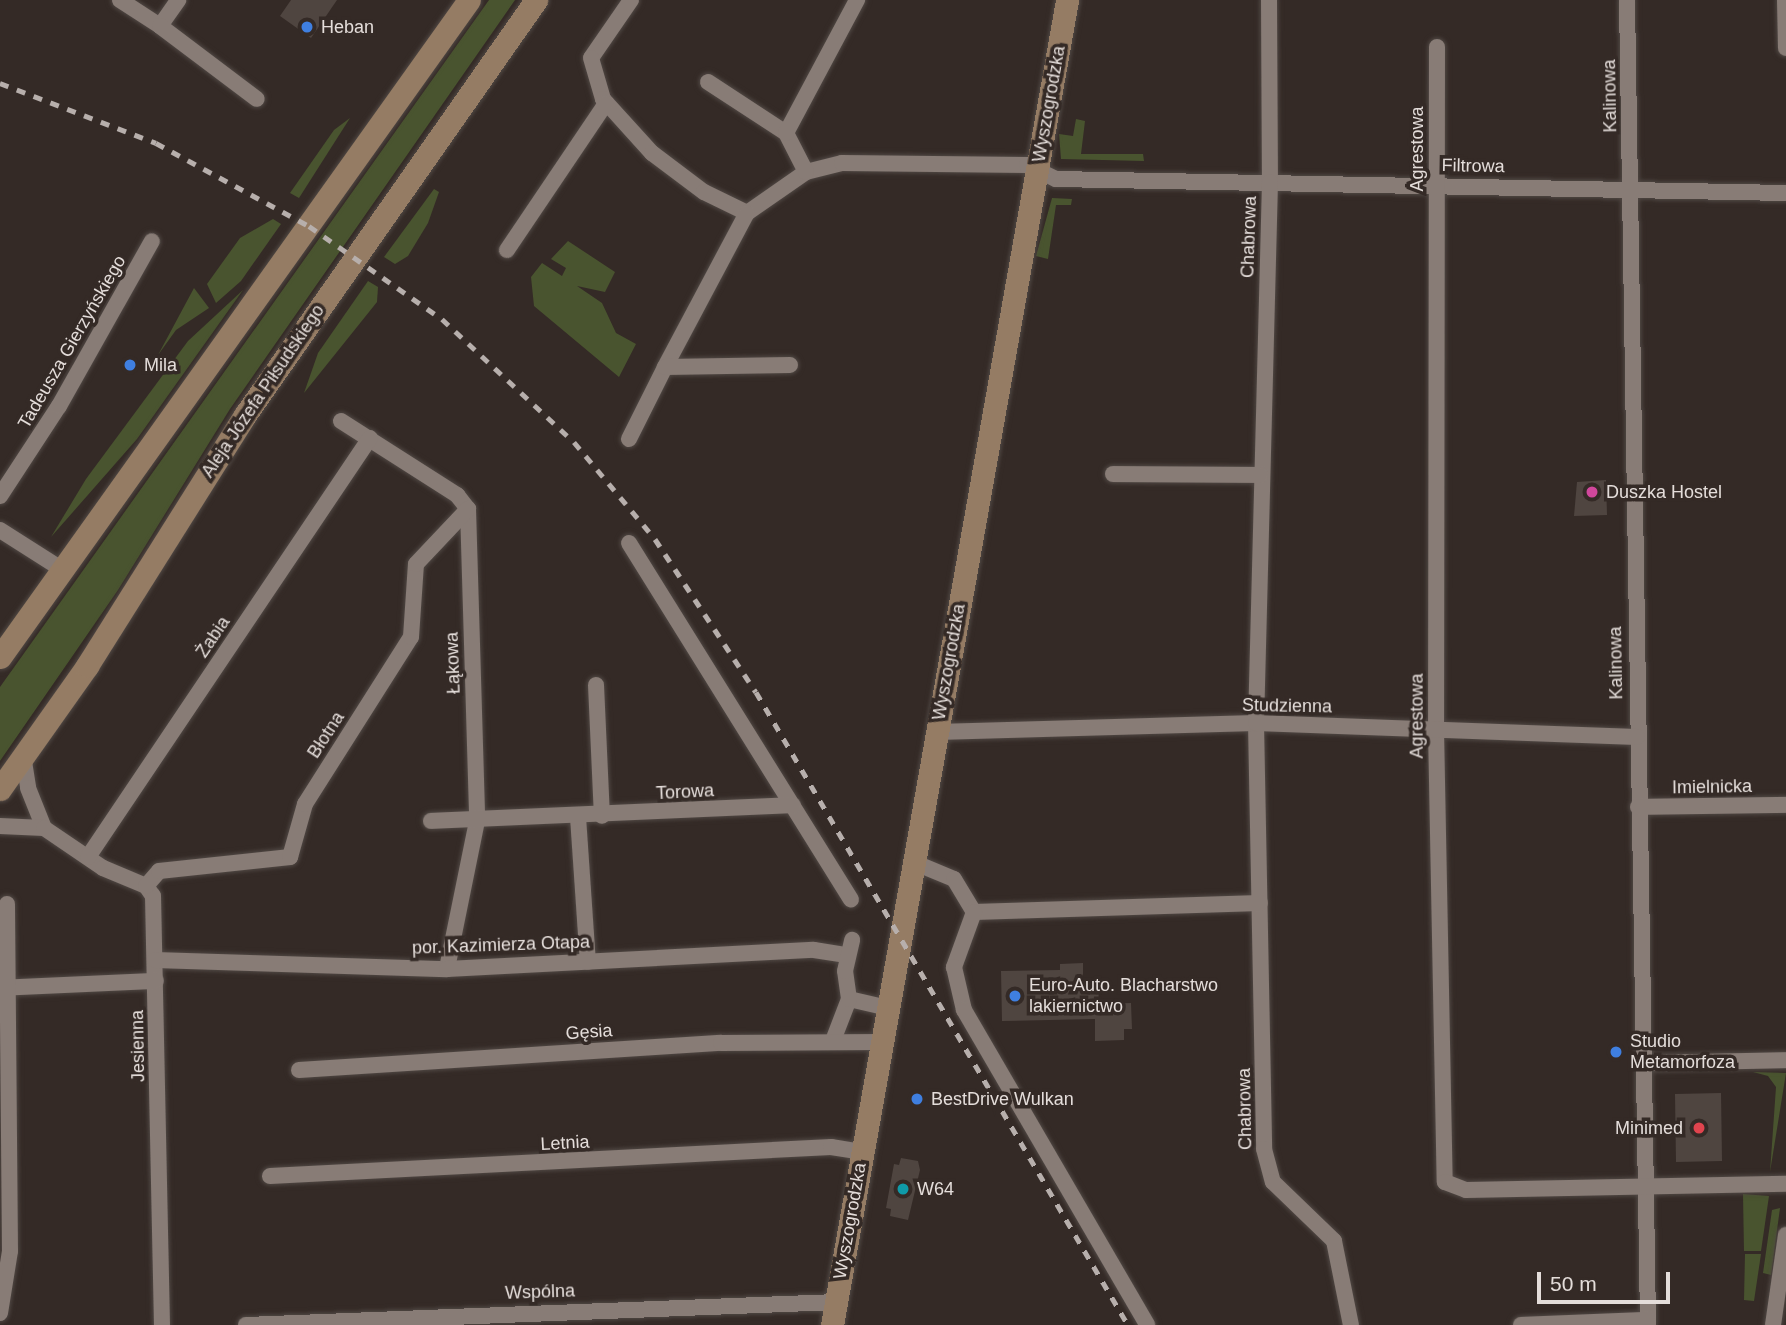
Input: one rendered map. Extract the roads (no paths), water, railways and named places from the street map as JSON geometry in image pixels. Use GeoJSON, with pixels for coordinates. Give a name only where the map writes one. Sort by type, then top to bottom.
{"type":"FeatureCollection","features":[{"type":"Feature","properties":{"kind":"main road"},"geometry":{"type":"LineString","coordinates":[[0,657],[468,0]]}},
{"type":"Feature","properties":{"kind":"main road","name":"Aleja Józefa Piłsudskiego"},"geometry":{"type":"LineString","coordinates":[[0,789],[137,589],[245,415],[536,0]]}},
{"type":"Feature","properties":{"kind":"main road","name":"Wyszogrodzka"},"geometry":{"type":"LineString","coordinates":[[834,1314],[1067,0]]}},
{"type":"Feature","properties":{"kind":"street"},"geometry":{"type":"LineString","coordinates":[[120,0],[160,26],[257,99]]}},
{"type":"Feature","properties":{"kind":"street"},"geometry":{"type":"LineString","coordinates":[[160,26],[178,0]]}},
{"type":"Feature","properties":{"kind":"street"},"geometry":{"type":"LineString","coordinates":[[631,0],[591,58],[606,103],[626,129],[687,181],[747,213]]}},
{"type":"Feature","properties":{"kind":"street"},"geometry":{"type":"LineString","coordinates":[[786,133],[857,0]]}},
{"type":"Feature","properties":{"kind":"street","name":"Chabrowa"},"geometry":{"type":"LineString","coordinates":[[1269,0],[1270,182],[1260,475],[1256,723],[1265,1163],[1282,1192],[1334,1241],[1351,1325]]}},
{"type":"Feature","properties":{"kind":"street","name":"Kalinowa"},"geometry":{"type":"LineString","coordinates":[[1627,0],[1648,1323]]}},
{"type":"Feature","properties":{"kind":"street"},"geometry":{"type":"LineString","coordinates":[[1785,0],[1786,48]]}},
{"type":"Feature","properties":{"kind":"street","name":"Agrestowa"},"geometry":{"type":"LineString","coordinates":[[1437,47],[1436,729],[1445,1182],[1466,1190],[1645,1185]]}},
{"type":"Feature","properties":{"kind":"street"},"geometry":{"type":"LineString","coordinates":[[708,82],[786,133],[806,172]]}},
{"type":"Feature","properties":{"kind":"street"},"geometry":{"type":"LineString","coordinates":[[507,250],[606,103]]}},
{"type":"Feature","properties":{"kind":"street"},"geometry":{"type":"LineString","coordinates":[[629,439],[747,213],[806,172],[842,163],[1038,166]]}},
{"type":"Feature","properties":{"kind":"street","name":"Filtrowa"},"geometry":{"type":"LineString","coordinates":[[1038,166],[1056,179],[1630,187],[1786,193]]}},
{"type":"Feature","properties":{"kind":"street","name":"Tadeusza Gierzyńskiego"},"geometry":{"type":"LineString","coordinates":[[0,496],[59,406],[152,241]]}},
{"type":"Feature","properties":{"kind":"street"},"geometry":{"type":"LineString","coordinates":[[665,367],[790,365]]}},
{"type":"Feature","properties":{"kind":"street"},"geometry":{"type":"LineString","coordinates":[[341,421],[457,495],[468,509]]}},
{"type":"Feature","properties":{"kind":"street","name":"Żabia"},"geometry":{"type":"LineString","coordinates":[[89,857],[370,438]]}},
{"type":"Feature","properties":{"kind":"street"},"geometry":{"type":"LineString","coordinates":[[1113,474],[1260,475]]}},
{"type":"Feature","properties":{"kind":"street","name":"Łąkowa"},"geometry":{"type":"LineString","coordinates":[[447,969],[477,821],[468,509]]}},
{"type":"Feature","properties":{"kind":"street","name":"Błotna"},"geometry":{"type":"LineString","coordinates":[[146,886],[159,871],[290,857],[305,804],[411,637],[416,564],[468,509]]}},
{"type":"Feature","properties":{"kind":"street"},"geometry":{"type":"LineString","coordinates":[[0,530],[63,570]]}},
{"type":"Feature","properties":{"kind":"street"},"geometry":{"type":"LineString","coordinates":[[629,543],[851,899]]}},
{"type":"Feature","properties":{"kind":"street"},"geometry":{"type":"LineString","coordinates":[[596,685],[602,816]]}},
{"type":"Feature","properties":{"kind":"street","name":"Studzienna"},"geometry":{"type":"LineString","coordinates":[[937,732],[1256,723],[1637,737]]}},
{"type":"Feature","properties":{"kind":"street"},"geometry":{"type":"LineString","coordinates":[[23,755],[28,788],[44,828]]}},
{"type":"Feature","properties":{"kind":"street","name":"Imielnicka"},"geometry":{"type":"LineString","coordinates":[[1638,807],[1786,805]]}},
{"type":"Feature","properties":{"kind":"street","name":"Torowa"},"geometry":{"type":"LineString","coordinates":[[431,821],[793,806]]}},
{"type":"Feature","properties":{"kind":"street"},"geometry":{"type":"LineString","coordinates":[[578,817],[588,962]]}},
{"type":"Feature","properties":{"kind":"street"},"geometry":{"type":"LineString","coordinates":[[0,826],[44,828],[89,857],[146,886]]}},
{"type":"Feature","properties":{"kind":"street"},"geometry":{"type":"LineString","coordinates":[[913,862],[954,879],[974,912]]}},
{"type":"Feature","properties":{"kind":"street","name":"Jesienna"},"geometry":{"type":"LineString","coordinates":[[146,886],[153,896],[162,1325]]}},
{"type":"Feature","properties":{"kind":"street"},"geometry":{"type":"LineString","coordinates":[[974,912],[1260,903]]}},
{"type":"Feature","properties":{"kind":"street"},"geometry":{"type":"LineString","coordinates":[[0,1313],[5,1251],[3,988],[8,904]]}},
{"type":"Feature","properties":{"kind":"street"},"geometry":{"type":"LineString","coordinates":[[974,912],[954,967],[964,1010],[1147,1325]]}},
{"type":"Feature","properties":{"kind":"street","name":"por. Kazimierza Otapa"},"geometry":{"type":"LineString","coordinates":[[155,960],[447,969],[849,948],[849,999]]}},
{"type":"Feature","properties":{"kind":"street"},"geometry":{"type":"LineString","coordinates":[[3,988],[156,981]]}},
{"type":"Feature","properties":{"kind":"street"},"geometry":{"type":"LineString","coordinates":[[834,1038],[849,999],[887,1008]]}},
{"type":"Feature","properties":{"kind":"street","name":"Gęsia"},"geometry":{"type":"LineString","coordinates":[[299,1070],[834,1038],[882,1042]]}},
{"type":"Feature","properties":{"kind":"street"},"geometry":{"type":"LineString","coordinates":[[1645,1063],[1786,1060]]}},
{"type":"Feature","properties":{"kind":"street","name":"Letnia"},"geometry":{"type":"LineString","coordinates":[[270,1176],[831,1147],[862,1152]]}},
{"type":"Feature","properties":{"kind":"street"},"geometry":{"type":"LineString","coordinates":[[1645,1185],[1786,1184]]}},
{"type":"Feature","properties":{"kind":"street"},"geometry":{"type":"LineString","coordinates":[[1773,1325],[1786,1236]]}},
{"type":"Feature","properties":{"kind":"street","name":"Wspólna"},"geometry":{"type":"LineString","coordinates":[[246,1325],[834,1314]]}},
{"type":"Feature","properties":{"kind":"street"},"geometry":{"type":"LineString","coordinates":[[1521,1325],[1648,1323]]}},
{"type":"Feature","properties":{"kind":"railway"},"geometry":{"type":"LineString","coordinates":[[0,83],[156,143],[309,226],[442,319],[574,442],[655,539],[756,692],[1128,1325]]}},
{"type":"Feature","properties":{"kind":"place","name":"Heban"},"geometry":{"type":"Point","coordinates":[307,27]}},
{"type":"Feature","properties":{"kind":"place","name":"Mila"},"geometry":{"type":"Point","coordinates":[130,365]}},
{"type":"Feature","properties":{"kind":"place","name":"Duszka Hostel"},"geometry":{"type":"Point","coordinates":[1592,492]}},
{"type":"Feature","properties":{"kind":"place","name":"Euro-Auto. Blacharstwo lakiernictwo"},"geometry":{"type":"Point","coordinates":[1015,996]}},
{"type":"Feature","properties":{"kind":"place","name":"Studio Metamorfoza"},"geometry":{"type":"Point","coordinates":[1616,1052]}},
{"type":"Feature","properties":{"kind":"place","name":"BestDrive Wulkan"},"geometry":{"type":"Point","coordinates":[917,1099]}},
{"type":"Feature","properties":{"kind":"place","name":"Minimed"},"geometry":{"type":"Point","coordinates":[1699,1128]}},
{"type":"Feature","properties":{"kind":"place","name":"W64"},"geometry":{"type":"Point","coordinates":[903,1189]}}]}
